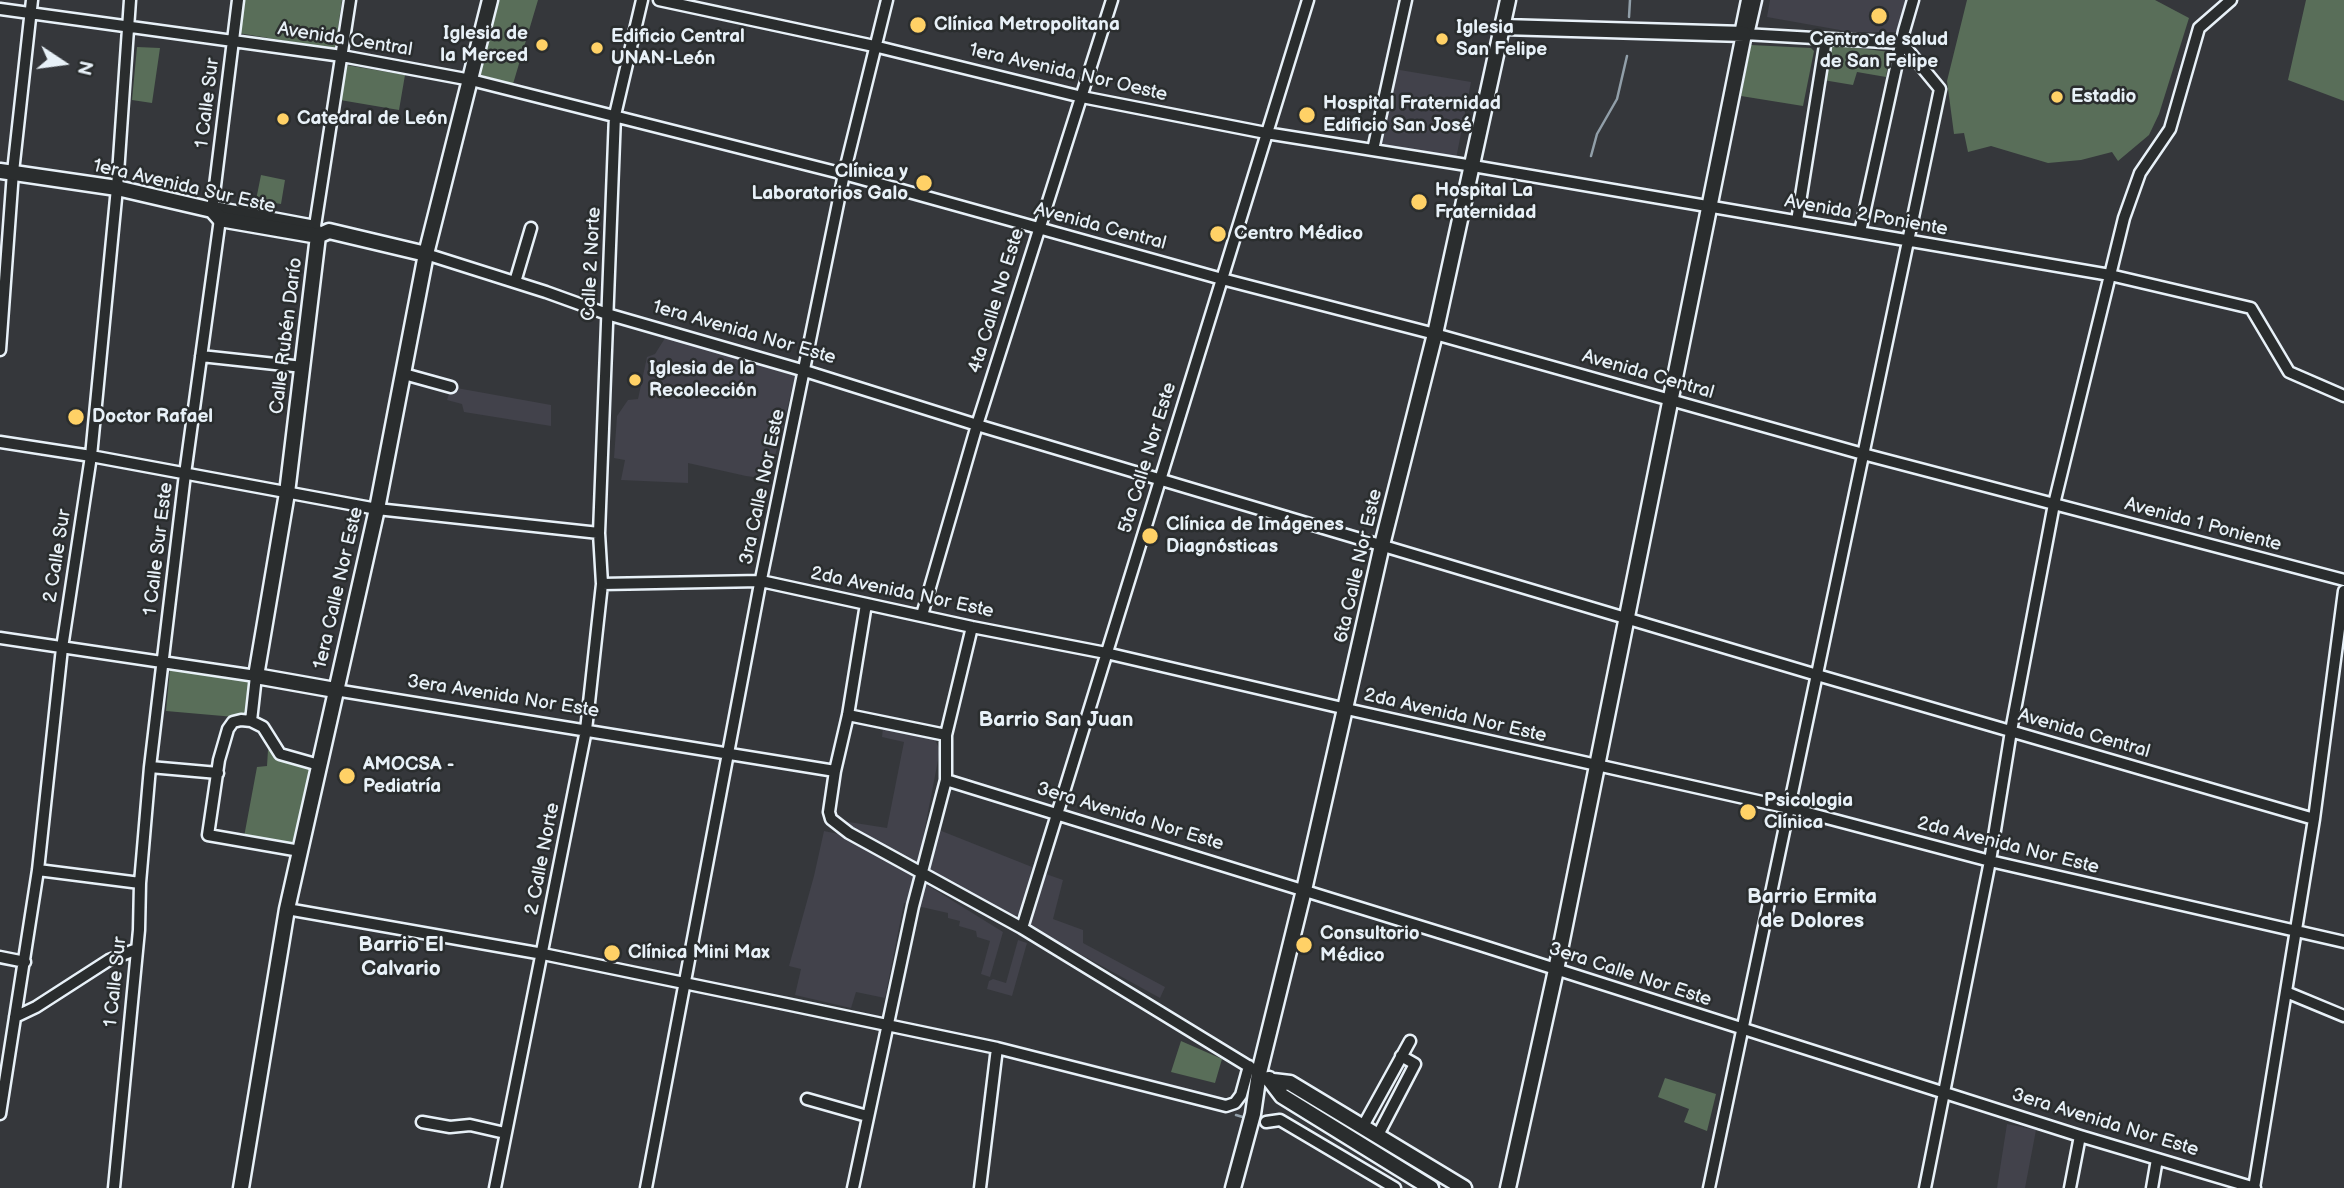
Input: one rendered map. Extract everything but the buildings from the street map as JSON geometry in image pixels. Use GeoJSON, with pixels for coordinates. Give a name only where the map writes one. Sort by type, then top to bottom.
{"type":"FeatureCollection","features":[{"type":"Feature","properties":{"kind":"street"},"geometry":{"type":"LineString","coordinates":[[0,350],[7,172],[32,0]]}},
{"type":"Feature","properties":{"kind":"street","name":"2 Calle Sur"},"geometry":{"type":"LineString","coordinates":[[0,1114],[38,870],[62,648],[90,456],[117,188],[130,0]]}},
{"type":"Feature","properties":{"kind":"street","name":"1 Calle Sur"},"geometry":{"type":"LineString","coordinates":[[215,212],[238,0]]}},
{"type":"Feature","properties":{"kind":"street","name":"Calle Rubén Darío"},"geometry":{"type":"LineString","coordinates":[[256,676],[287,493],[317,231],[350,0]]}},
{"type":"Feature","properties":{"kind":"street","name":"1era Calle Nor Este"},"geometry":{"type":"LineString","coordinates":[[241,1188],[287,909],[377,509],[426,254],[490,0]]}},
{"type":"Feature","properties":{"kind":"street","name":"Calle 2 Norte"},"geometry":{"type":"LineString","coordinates":[[598,533],[615,116],[642,0]]}},
{"type":"Feature","properties":{"kind":"street","name":"1era Avenida Nor Oeste"},"geometry":{"type":"LineString","coordinates":[[659,0],[874,46],[1082,97],[1266,133],[1473,166]]}},
{"type":"Feature","properties":{"kind":"street","name":"3ra Calle Nor Este"},"geometry":{"type":"LineString","coordinates":[[684,983],[761,581],[806,371],[844,174],[887,0]]}},
{"type":"Feature","properties":{"kind":"street","name":"4ta Calle No Este"},"geometry":{"type":"LineString","coordinates":[[922,615],[977,425],[1112,0]]}},
{"type":"Feature","properties":{"kind":"street","name":"5ta Calle Nor Este"},"geometry":{"type":"LineString","coordinates":[[1022,928],[1308,0]]}},
{"type":"Feature","properties":{"kind":"street"},"geometry":{"type":"LineString","coordinates":[[1373,150],[1406,0]]}},
{"type":"Feature","properties":{"kind":"street","name":"6ta Calle Nor Este"},"geometry":{"type":"LineString","coordinates":[[1260,1118],[1254,1069],[1304,891],[1382,545],[1435,334],[1508,0]]}},
{"type":"Feature","properties":{"kind":"street"},"geometry":{"type":"LineString","coordinates":[[1508,1188],[1556,970],[1671,400],[1744,35],[1747,0]]}},
{"type":"Feature","properties":{"kind":"street"},"geometry":{"type":"LineString","coordinates":[[1744,35],[1756,0]]}},
{"type":"Feature","properties":{"kind":"street"},"geometry":{"type":"LineString","coordinates":[[1860,232],[1913,0]]}},
{"type":"Feature","properties":{"kind":"street"},"geometry":{"type":"LineString","coordinates":[[1925,1188],[1990,861],[2054,504],[2124,218],[2140,173],[2169,129],[2199,28],[2231,0]]}},
{"type":"Feature","properties":{"kind":"street","name":"Avenida Central"},"geometry":{"type":"LineString","coordinates":[[0,9],[342,55],[471,80],[844,174],[2054,504]]}},
{"type":"Feature","properties":{"kind":"street"},"geometry":{"type":"LineString","coordinates":[[1503,27],[1902,43],[1940,89],[1709,1188]]}},
{"type":"Feature","properties":{"kind":"street"},"geometry":{"type":"LineString","coordinates":[[1797,221],[1826,38]]}},
{"type":"Feature","properties":{"kind":"street","name":"Avenida 2 Poniente"},"geometry":{"type":"LineString","coordinates":[[1473,166],[2110,275],[2251,308],[2289,372],[2344,397]]}},
{"type":"Feature","properties":{"kind":"street","name":"1era Avenida Sur Este"},"geometry":{"type":"LineString","coordinates":[[7,172],[117,188],[215,212],[317,231]]}},
{"type":"Feature","properties":{"kind":"street","name":"1 Calle Sur Este"},"geometry":{"type":"LineString","coordinates":[[140,883],[150,767],[201,356],[215,212]]}},
{"type":"Feature","properties":{"kind":"street"},"geometry":{"type":"LineString","coordinates":[[515,282],[531,228]]}},
{"type":"Feature","properties":{"kind":"street","name":"1era Avenida Nor Este"},"geometry":{"type":"LineString","coordinates":[[317,231],[329,231],[426,254],[607,314],[806,371],[1160,479]]}},
{"type":"Feature","properties":{"kind":"street"},"geometry":{"type":"LineString","coordinates":[[201,356],[303,367]]}},
{"type":"Feature","properties":{"kind":"street"},"geometry":{"type":"LineString","coordinates":[[404,374],[451,387]]}},
{"type":"Feature","properties":{"kind":"street"},"geometry":{"type":"LineString","coordinates":[[0,442],[377,509],[598,533]]}},
{"type":"Feature","properties":{"kind":"street","name":"Avenida Central"},"geometry":{"type":"LineString","coordinates":[[1160,479],[1817,675],[2314,819]]}},
{"type":"Feature","properties":{"kind":"street","name":"Avenida 1 Poniente"},"geometry":{"type":"LineString","coordinates":[[2054,504],[2344,580]]}},
{"type":"Feature","properties":{"kind":"street","name":"2 Calle Norte"},"geometry":{"type":"LineString","coordinates":[[495,1188],[586,730],[602,584],[598,533]]}},
{"type":"Feature","properties":{"kind":"street","name":"2da Avenida Nor Este"},"geometry":{"type":"LineString","coordinates":[[602,584],[761,581],[1106,653],[1789,808],[1990,861],[2344,942]]}},
{"type":"Feature","properties":{"kind":"street"},"geometry":{"type":"LineString","coordinates":[[2254,1188],[2314,819],[2344,590]]}},
{"type":"Feature","properties":{"kind":"street"},"geometry":{"type":"LineString","coordinates":[[866,604],[848,715],[835,771],[829,812],[831,819],[849,833],[1022,928],[1254,1069],[1272,1081],[1282,1096],[1431,1188]]}},
{"type":"Feature","properties":{"kind":"street"},"geometry":{"type":"LineString","coordinates":[[853,1188],[886,1026],[946,780],[946,735],[972,627]]}},
{"type":"Feature","properties":{"kind":"street","name":"3era Avenida Nor Este"},"geometry":{"type":"LineString","coordinates":[[0,638],[256,676],[835,771]]}},
{"type":"Feature","properties":{"kind":"street"},"geometry":{"type":"LineString","coordinates":[[251,721],[256,676]]}},
{"type":"Feature","properties":{"kind":"street"},"geometry":{"type":"LineString","coordinates":[[848,715],[946,735]]}},
{"type":"Feature","properties":{"kind":"street"},"geometry":{"type":"LineString","coordinates":[[300,851],[208,835],[228,729],[233,722],[251,721],[264,727],[280,754],[318,765]]}},
{"type":"Feature","properties":{"kind":"street"},"geometry":{"type":"LineString","coordinates":[[150,767],[218,772]]}},
{"type":"Feature","properties":{"kind":"street","name":"3era Avenida Nor Este"},"geometry":{"type":"LineString","coordinates":[[946,780],[1304,891]]}},
{"type":"Feature","properties":{"kind":"street"},"geometry":{"type":"LineString","coordinates":[[38,870],[140,883]]}},
{"type":"Feature","properties":{"kind":"street","name":"1 Calle Sur"},"geometry":{"type":"LineString","coordinates":[[114,1188],[140,883]]}},
{"type":"Feature","properties":{"kind":"street","name":"3era Calle Nor Este"},"geometry":{"type":"LineString","coordinates":[[1304,891],[1945,1093]]}},
{"type":"Feature","properties":{"kind":"street"},"geometry":{"type":"LineString","coordinates":[[287,909],[542,954],[997,1048],[1226,1106],[1235,1103],[1254,1069]]}},
{"type":"Feature","properties":{"kind":"street"},"geometry":{"type":"LineString","coordinates":[[15,1017],[36,1007],[109,960],[136,949]]}},
{"type":"Feature","properties":{"kind":"street"},"geometry":{"type":"LineString","coordinates":[[0,957],[24,962]]}},
{"type":"Feature","properties":{"kind":"street"},"geometry":{"type":"LineString","coordinates":[[646,1188],[684,983]]}},
{"type":"Feature","properties":{"kind":"street"},"geometry":{"type":"LineString","coordinates":[[2286,992],[2344,1016]]}},
{"type":"Feature","properties":{"kind":"street"},"geometry":{"type":"LineString","coordinates":[[1341,1134],[1356,1124],[1410,1041]]}},
{"type":"Feature","properties":{"kind":"street"},"geometry":{"type":"LineString","coordinates":[[980,1188],[997,1048]]}},
{"type":"Feature","properties":{"kind":"street"},"geometry":{"type":"LineString","coordinates":[[1377,1137],[1415,1064],[1401,1056]]}},
{"type":"Feature","properties":{"kind":"street"},"geometry":{"type":"LineString","coordinates":[[1272,1081],[1290,1083],[1464,1188]]}},
{"type":"Feature","properties":{"kind":"street","name":"6ta Calle Nor Este"},"geometry":{"type":"LineString","coordinates":[[1234,1188],[1272,1081]]}},
{"type":"Feature","properties":{"kind":"street","name":"3era Avenida Nor Este"},"geometry":{"type":"LineString","coordinates":[[1945,1093],[2254,1188]]}},
{"type":"Feature","properties":{"kind":"street"},"geometry":{"type":"LineString","coordinates":[[807,1099],[867,1116]]}},
{"type":"Feature","properties":{"kind":"street"},"geometry":{"type":"LineString","coordinates":[[1260,1118],[1280,1120],[1395,1188]]}},
{"type":"Feature","properties":{"kind":"street"},"geometry":{"type":"LineString","coordinates":[[422,1122],[450,1127],[470,1125],[505,1133]]}},
{"type":"Feature","properties":{"kind":"street"},"geometry":{"type":"LineString","coordinates":[[2070,1188],[2080,1136]]}},
{"type":"Feature","properties":{"kind":"street"},"geometry":{"type":"LineString","coordinates":[[2152,1188],[2157,1159]]}},
{"type":"Feature","properties":{"kind":"street"},"geometry":{"type":"LineString","coordinates":[[1409,1175],[1419,1161]]}},
{"type":"Feature","properties":{"kind":"shaded area"},"geometry":{"type":"Polygon","coordinates":[[[1770,0],[1907,0],[1901,32],[1851,32],[1767,17],[1770,0]]]}},
{"type":"Feature","properties":{"kind":"shaded area"},"geometry":{"type":"Polygon","coordinates":[[[1394,69],[1471,82],[1456,159],[1378,145],[1394,69]]]}},
{"type":"Feature","properties":{"kind":"shaded area"},"geometry":{"type":"Polygon","coordinates":[[[667,335],[795,376],[768,479],[688,463],[688,483],[621,480],[625,460],[614,458],[617,416],[628,400],[638,399],[647,357],[655,354],[667,335]]]}},
{"type":"Feature","properties":{"kind":"shaded area"},"geometry":{"type":"Polygon","coordinates":[[[451,387],[551,405],[551,426],[464,412],[462,404],[447,400],[451,387]]]}},
{"type":"Feature","properties":{"kind":"shaded area"},"geometry":{"type":"Polygon","coordinates":[[[883,728],[934,738],[940,750],[917,869],[836,820],[887,828],[904,742],[882,737],[883,728]]]}},
{"type":"Feature","properties":{"kind":"shaded area"},"geometry":{"type":"Polygon","coordinates":[[[934,828],[1032,867],[1021,913],[1013,917],[931,871],[929,866],[934,828]]]}},
{"type":"Feature","properties":{"kind":"shaded area"},"geometry":{"type":"Polygon","coordinates":[[[824,831],[848,836],[912,871],[911,875],[1003,932],[990,977],[981,974],[990,941],[977,937],[976,931],[959,926],[960,921],[948,918],[948,913],[904,903],[885,998],[856,992],[851,1008],[795,995],[801,969],[789,966],[824,831]]]}},
{"type":"Feature","properties":{"kind":"shaded area"},"geometry":{"type":"Polygon","coordinates":[[[1043,873],[1063,880],[1053,919],[1083,930],[1083,943],[1165,987],[1160,998],[1031,927],[1030,921],[1043,873]]]}},
{"type":"Feature","properties":{"kind":"shaded area"},"geometry":{"type":"Polygon","coordinates":[[[1018,940],[1027,943],[1012,996],[987,989],[989,981],[993,979],[1006,983],[1018,940]]]}},
{"type":"Feature","properties":{"kind":"shaded area"},"geometry":{"type":"Polygon","coordinates":[[[1077,1060],[1229,1099],[1226,1107],[1075,1071],[1077,1060]]]}},
{"type":"Feature","properties":{"kind":"shaded area"},"geometry":{"type":"Polygon","coordinates":[[[2007,1124],[2036,1130],[2025,1188],[1997,1188],[2007,1124]]]}},
{"type":"Feature","properties":{"kind":"green space"},"geometry":{"type":"Polygon","coordinates":[[[242,0],[342,0],[335,49],[238,33],[242,0]]]}},
{"type":"Feature","properties":{"kind":"green space"},"geometry":{"type":"Polygon","coordinates":[[[492,0],[538,0],[513,84],[478,74],[492,0]]]}},
{"type":"Feature","properties":{"kind":"green space","name":"Estadio"},"geometry":{"type":"Polygon","coordinates":[[[1967,0],[2155,0],[2189,18],[2159,114],[2149,135],[2118,161],[2112,152],[2081,160],[2048,163],[1991,146],[1968,152],[1964,133],[1954,134],[1947,81],[1967,0]]]}},
{"type":"Feature","properties":{"kind":"green space"},"geometry":{"type":"Polygon","coordinates":[[[2306,0],[2344,0],[2344,101],[2288,80],[2306,0]]]}},
{"type":"Feature","properties":{"kind":"green space"},"geometry":{"type":"Polygon","coordinates":[[[1751,45],[1811,48],[1814,51],[1803,106],[1741,96],[1751,45]]]}},
{"type":"Feature","properties":{"kind":"green space"},"geometry":{"type":"Polygon","coordinates":[[[1833,45],[1890,52],[1886,77],[1857,72],[1853,85],[1823,80],[1827,53],[1833,45]]]}},
{"type":"Feature","properties":{"kind":"green space"},"geometry":{"type":"Polygon","coordinates":[[[137,47],[160,48],[152,103],[132,100],[137,47]]]}},
{"type":"Feature","properties":{"kind":"green space"},"geometry":{"type":"Polygon","coordinates":[[[346,65],[405,75],[399,110],[340,100],[346,65]]]}},
{"type":"Feature","properties":{"kind":"green space"},"geometry":{"type":"Polygon","coordinates":[[[261,175],[285,180],[281,204],[256,200],[261,175]]]}},
{"type":"Feature","properties":{"kind":"green space"},"geometry":{"type":"Polygon","coordinates":[[[170,669],[248,679],[250,682],[246,718],[166,711],[170,669]]]}},
{"type":"Feature","properties":{"kind":"green space"},"geometry":{"type":"Polygon","coordinates":[[[268,750],[313,768],[296,847],[244,837],[257,767],[267,766],[268,750]]]}},
{"type":"Feature","properties":{"kind":"green space"},"geometry":{"type":"Polygon","coordinates":[[[1181,1041],[1222,1059],[1215,1083],[1171,1072],[1181,1041]]]}},
{"type":"Feature","properties":{"kind":"green space"},"geometry":{"type":"Polygon","coordinates":[[[1665,1078],[1716,1094],[1707,1131],[1684,1122],[1689,1109],[1658,1097],[1665,1078]]]}},
{"type":"Feature","properties":{"kind":"waterway"},"geometry":{"type":"LineString","coordinates":[[1629,17],[1630,0]]}},
{"type":"Feature","properties":{"kind":"waterway"},"geometry":{"type":"LineString","coordinates":[[1591,156],[1597,134],[1617,99],[1627,56]]}},
{"type":"Feature","properties":{"kind":"waterway"},"geometry":{"type":"LineString","coordinates":[[1236,1115],[1246,1118]]}},
{"type":"Feature","properties":{"kind":"place","name":"Centro de salud de San Felipe"},"geometry":{"type":"Point","coordinates":[1879,16]}},
{"type":"Feature","properties":{"kind":"place","name":"Clínica Metropolitana"},"geometry":{"type":"Point","coordinates":[918,25]}},
{"type":"Feature","properties":{"kind":"place","name":"Iglesia San Felipe"},"geometry":{"type":"Point","coordinates":[1442,39]}},
{"type":"Feature","properties":{"kind":"place","name":"Iglesia de la Merced"},"geometry":{"type":"Point","coordinates":[542,45]}},
{"type":"Feature","properties":{"kind":"place","name":"Edificio Central UNAN-León"},"geometry":{"type":"Point","coordinates":[597,48]}},
{"type":"Feature","properties":{"kind":"place","name":"Estadio"},"geometry":{"type":"Point","coordinates":[2057,97]}},
{"type":"Feature","properties":{"kind":"place","name":"Hospital Fraternidad Edificio San José"},"geometry":{"type":"Point","coordinates":[1307,115]}},
{"type":"Feature","properties":{"kind":"place","name":"Catedral de León"},"geometry":{"type":"Point","coordinates":[283,119]}},
{"type":"Feature","properties":{"kind":"place","name":"Clínica y Laboratorios Galo"},"geometry":{"type":"Point","coordinates":[924,183]}},
{"type":"Feature","properties":{"kind":"place","name":"Hospital La Fraternidad"},"geometry":{"type":"Point","coordinates":[1419,202]}},
{"type":"Feature","properties":{"kind":"place","name":"Centro Médico"},"geometry":{"type":"Point","coordinates":[1218,234]}},
{"type":"Feature","properties":{"kind":"place","name":"Iglesia de la Recolección"},"geometry":{"type":"Point","coordinates":[635,380]}},
{"type":"Feature","properties":{"kind":"place","name":"Doctor Rafael"},"geometry":{"type":"Point","coordinates":[76,417]}},
{"type":"Feature","properties":{"kind":"place","name":"Clínica de Imágenes Diagnósticas"},"geometry":{"type":"Point","coordinates":[1150,536]}},
{"type":"Feature","properties":{"kind":"place","name":"AMOCSA - Pediatría"},"geometry":{"type":"Point","coordinates":[347,776]}},
{"type":"Feature","properties":{"kind":"place","name":"Psicologia Clínica"},"geometry":{"type":"Point","coordinates":[1748,812]}},
{"type":"Feature","properties":{"kind":"place","name":"Consultorio Médico"},"geometry":{"type":"Point","coordinates":[1304,945]}},
{"type":"Feature","properties":{"kind":"place","name":"Clínica Mini Max"},"geometry":{"type":"Point","coordinates":[612,953]}},
{"type":"Feature","properties":{"kind":"district","name":"Barrio San Juan"},"geometry":{"type":"Point","coordinates":[1056,721]}},
{"type":"Feature","properties":{"kind":"district","name":"Barrio Ermita de Dolores"},"geometry":{"type":"Point","coordinates":[1812,910]}},
{"type":"Feature","properties":{"kind":"district","name":"Barrio El Calvario"},"geometry":{"type":"Point","coordinates":[401,958]}}]}
